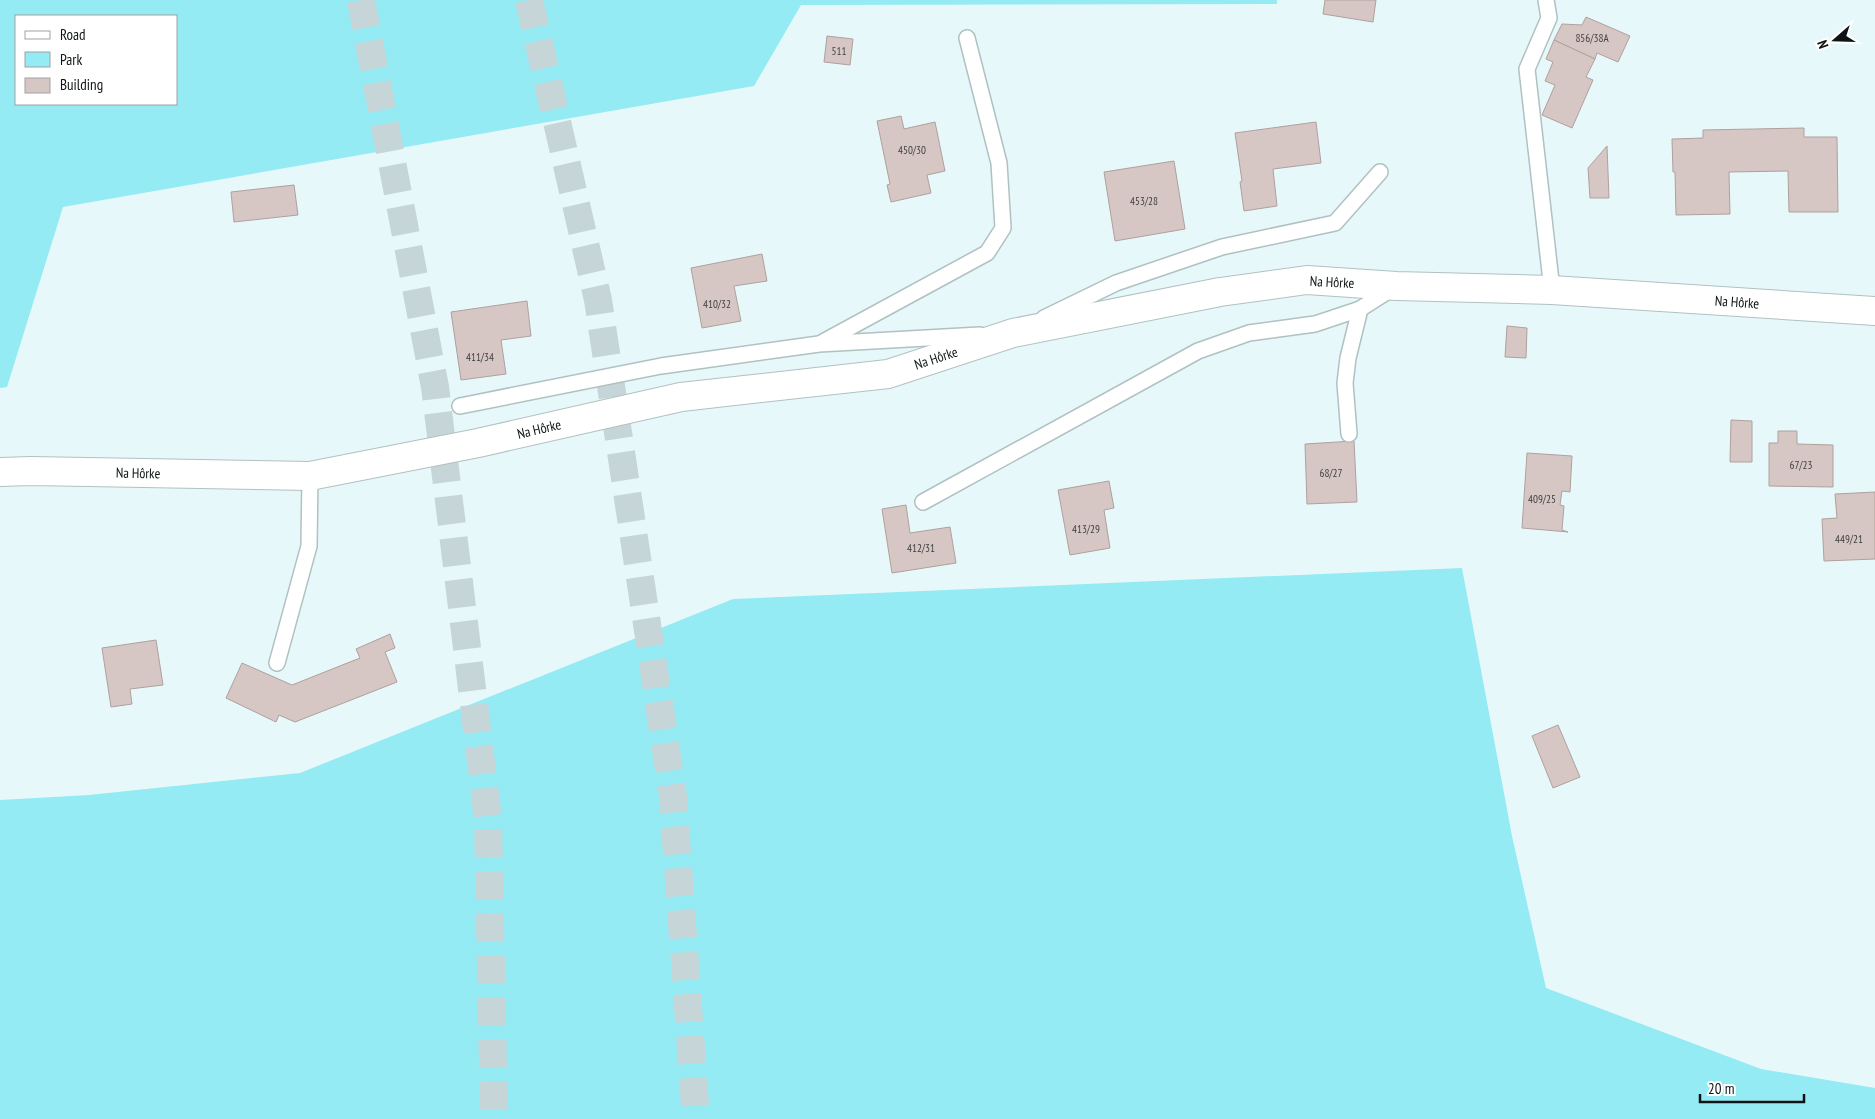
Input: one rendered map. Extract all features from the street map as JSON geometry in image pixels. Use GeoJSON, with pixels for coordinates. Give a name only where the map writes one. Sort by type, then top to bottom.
{"type":"FeatureCollection","features":[{"type":"Feature","properties":{"kind":"street","name":"Na Hôrke"},"geometry":{"type":"LineString","coordinates":[[0,472],[310,476],[478,443],[681,397],[888,374],[1013,333],[1220,292],[1307,280],[1396,286],[1552,290],[1875,311]]}},
{"type":"Feature","properties":{"kind":"lane"},"geometry":{"type":"LineString","coordinates":[[1546,0],[1549,18],[1527,69],[1552,290]]}},
{"type":"Feature","properties":{"kind":"lane"},"geometry":{"type":"LineString","coordinates":[[819,344],[987,253],[1003,228],[999,163],[967,38]]}},
{"type":"Feature","properties":{"kind":"lane"},"geometry":{"type":"LineString","coordinates":[[460,406],[661,366],[819,344],[1013,333],[1116,282],[1222,247],[1335,223],[1380,172]]}},
{"type":"Feature","properties":{"kind":"lane"},"geometry":{"type":"LineString","coordinates":[[923,502],[1198,351],[1249,332],[1315,324],[1360,308],[1396,286]]}},
{"type":"Feature","properties":{"kind":"lane"},"geometry":{"type":"LineString","coordinates":[[1349,434],[1345,383],[1348,358],[1360,308]]}},
{"type":"Feature","properties":{"kind":"lane"},"geometry":{"type":"LineString","coordinates":[[277,663],[309,546],[310,476]]}},
{"type":"Feature","properties":{"kind":"green space"},"geometry":{"type":"Polygon","coordinates":[[[0,0],[1277,0],[1277,4],[801,5],[754,86],[63,207],[7,387],[0,388],[0,0]]]}},
{"type":"Feature","properties":{"kind":"green space"},"geometry":{"type":"Polygon","coordinates":[[[1462,568],[1512,836],[1546,988],[1761,1069],[1875,1088],[1875,1119],[0,1119],[0,800],[89,795],[300,773],[733,599],[1462,568]]]}},
{"type":"Feature","properties":{"kind":"building"},"geometry":{"type":"Polygon","coordinates":[[[1325,0],[1376,0],[1373,22],[1323,14],[1325,0]]]}},
{"type":"Feature","properties":{"kind":"building"},"geometry":{"type":"Polygon","coordinates":[[[1586,17],[1630,36],[1618,62],[1597,53],[1595,59],[1554,40],[1562,24],[1582,25],[1586,17]]]}},
{"type":"Feature","properties":{"kind":"building"},"geometry":{"type":"Polygon","coordinates":[[[827,36],[853,39],[850,65],[824,62],[827,36]]]}},
{"type":"Feature","properties":{"kind":"building"},"geometry":{"type":"Polygon","coordinates":[[[1554,40],[1595,59],[1586,77],[1593,80],[1572,128],[1542,115],[1555,85],[1545,81],[1553,62],[1546,59],[1554,40]]]}},
{"type":"Feature","properties":{"kind":"building"},"geometry":{"type":"Polygon","coordinates":[[[901,116],[904,129],[935,122],[945,171],[927,175],[931,193],[891,202],[887,185],[890,184],[877,121],[901,116]]]}},
{"type":"Feature","properties":{"kind":"building"},"geometry":{"type":"Polygon","coordinates":[[[1316,122],[1321,163],[1273,169],[1277,206],[1244,211],[1235,133],[1316,122]]]}},
{"type":"Feature","properties":{"kind":"building"},"geometry":{"type":"Polygon","coordinates":[[[1804,128],[1804,137],[1837,137],[1838,212],[1789,212],[1788,171],[1729,172],[1730,214],[1676,215],[1672,139],[1703,138],[1703,130],[1804,128]]]}},
{"type":"Feature","properties":{"kind":"building"},"geometry":{"type":"Polygon","coordinates":[[[1607,146],[1609,198],[1590,198],[1588,168],[1607,146]]]}},
{"type":"Feature","properties":{"kind":"building"},"geometry":{"type":"Polygon","coordinates":[[[1174,161],[1185,229],[1115,241],[1104,172],[1174,161]]]}},
{"type":"Feature","properties":{"kind":"building"},"geometry":{"type":"Polygon","coordinates":[[[294,185],[298,215],[234,222],[231,192],[294,185]]]}},
{"type":"Feature","properties":{"kind":"building"},"geometry":{"type":"Polygon","coordinates":[[[762,254],[767,281],[734,286],[741,321],[702,328],[691,268],[762,254]]]}},
{"type":"Feature","properties":{"kind":"building"},"geometry":{"type":"Polygon","coordinates":[[[527,301],[531,336],[501,340],[506,374],[461,380],[451,312],[527,301]]]}},
{"type":"Feature","properties":{"kind":"building"},"geometry":{"type":"Polygon","coordinates":[[[1507,326],[1527,328],[1526,358],[1505,357],[1507,326]]]}},
{"type":"Feature","properties":{"kind":"building"},"geometry":{"type":"Polygon","coordinates":[[[1731,420],[1752,421],[1752,462],[1730,462],[1731,420]]]}},
{"type":"Feature","properties":{"kind":"building"},"geometry":{"type":"Polygon","coordinates":[[[1778,431],[1797,431],[1797,444],[1833,445],[1833,487],[1769,486],[1769,443],[1778,443],[1778,431]]]}},
{"type":"Feature","properties":{"kind":"building"},"geometry":{"type":"Polygon","coordinates":[[[1354,441],[1357,502],[1307,504],[1305,444],[1354,441]]]}},
{"type":"Feature","properties":{"kind":"building"},"geometry":{"type":"Polygon","coordinates":[[[1527,453],[1572,456],[1570,492],[1562,491],[1560,505],[1564,506],[1562,530],[1568,532],[1522,528],[1527,453]]]}},
{"type":"Feature","properties":{"kind":"building"},"geometry":{"type":"Polygon","coordinates":[[[1109,481],[1114,508],[1104,510],[1110,548],[1070,555],[1058,490],[1109,481]]]}},
{"type":"Feature","properties":{"kind":"building"},"geometry":{"type":"Polygon","coordinates":[[[1875,492],[1875,559],[1824,561],[1822,519],[1837,518],[1835,494],[1875,492]]]}},
{"type":"Feature","properties":{"kind":"building"},"geometry":{"type":"Polygon","coordinates":[[[906,505],[910,533],[950,527],[956,563],[892,573],[882,509],[906,505]]]}},
{"type":"Feature","properties":{"kind":"building"},"geometry":{"type":"Polygon","coordinates":[[[390,634],[395,648],[385,652],[397,682],[295,722],[279,715],[276,722],[226,698],[242,663],[292,685],[360,658],[356,649],[390,634]]]}},
{"type":"Feature","properties":{"kind":"building"},"geometry":{"type":"Polygon","coordinates":[[[156,640],[163,685],[130,689],[132,704],[111,707],[102,648],[156,640]]]}},
{"type":"Feature","properties":{"kind":"building"},"geometry":{"type":"Polygon","coordinates":[[[1558,725],[1580,777],[1553,788],[1532,736],[1558,725]]]}},
{"type":"Feature","properties":{"kind":"tunnel"},"geometry":{"type":"LineString","coordinates":[[361,0],[435,387],[488,819],[494,1119]]}},
{"type":"Feature","properties":{"kind":"tunnel"},"geometry":{"type":"LineString","coordinates":[[529,0],[598,300],[673,796],[696,1119]]}}]}
